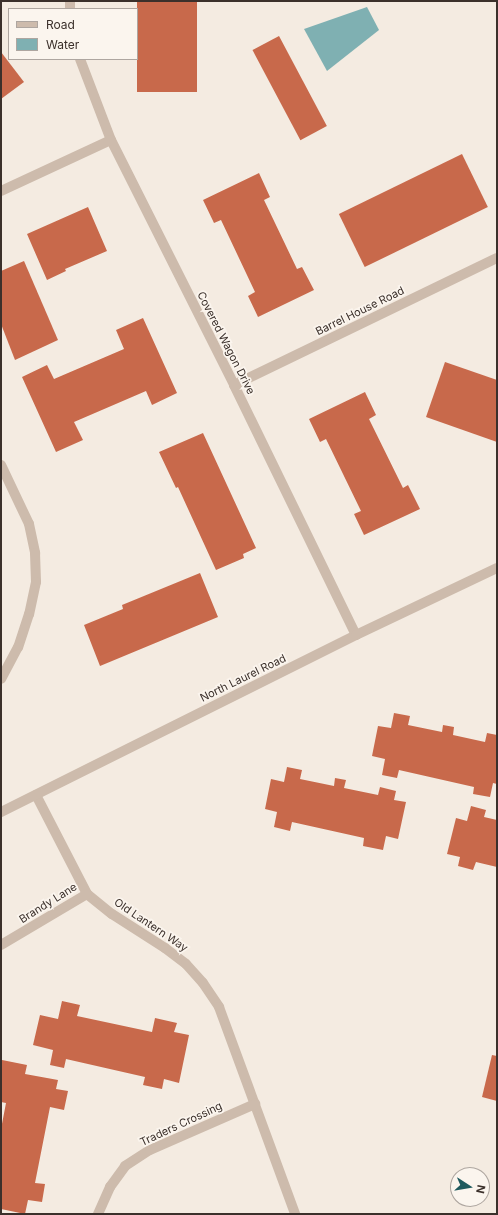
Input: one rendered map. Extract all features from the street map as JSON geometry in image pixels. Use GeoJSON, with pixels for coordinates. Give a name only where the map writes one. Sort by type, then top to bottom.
{"type":"FeatureCollection","features":[{"type":"Feature","properties":{"kind":"street","name":"Covered Wagon Drive"},"geometry":{"type":"LineString","coordinates":[[80,60],[110,140],[234,385],[356,635]]}},
{"type":"Feature","properties":{"kind":"street"},"geometry":{"type":"LineString","coordinates":[[1,191],[110,140]]}},
{"type":"Feature","properties":{"kind":"street","name":"Barrel House Road"},"geometry":{"type":"LineString","coordinates":[[234,385],[497,258]]}},
{"type":"Feature","properties":{"kind":"street"},"geometry":{"type":"LineString","coordinates":[[1,466],[29,524],[35,552],[36,582],[29,614],[18,647],[1,679]]}},
{"type":"Feature","properties":{"kind":"street","name":"North Laurel Road"},"geometry":{"type":"LineString","coordinates":[[1,812],[356,635],[497,568]]}},
{"type":"Feature","properties":{"kind":"street","name":"Old Lantern Way"},"geometry":{"type":"LineString","coordinates":[[36,795],[87,894],[112,914],[186,964],[203,983],[219,1007],[295,1214]]}},
{"type":"Feature","properties":{"kind":"street","name":"Brandy Lane"},"geometry":{"type":"LineString","coordinates":[[1,945],[87,894]]}},
{"type":"Feature","properties":{"kind":"street","name":"Traders Crossing"},"geometry":{"type":"LineString","coordinates":[[98,1214],[110,1187],[126,1166],[150,1150],[255,1104]]}},
{"type":"Feature","properties":{"kind":"water"},"geometry":{"type":"Polygon","coordinates":[[[367,7],[379,30],[327,71],[304,29],[367,7]]]}},
{"type":"Feature","properties":{"kind":"building"},"geometry":{"type":"Polygon","coordinates":[[[137,1],[197,1],[197,92],[137,92],[137,1]]]}},
{"type":"Feature","properties":{"kind":"building"},"geometry":{"type":"Polygon","coordinates":[[[279,36],[327,126],[300,140],[253,50],[279,36]]]}},
{"type":"Feature","properties":{"kind":"building"},"geometry":{"type":"Polygon","coordinates":[[[1,52],[24,82],[1,99],[1,52]]]}},
{"type":"Feature","properties":{"kind":"building"},"geometry":{"type":"Polygon","coordinates":[[[462,154],[488,207],[365,267],[339,214],[462,154]]]}},
{"type":"Feature","properties":{"kind":"building"},"geometry":{"type":"Polygon","coordinates":[[[259,173],[270,197],[264,200],[297,269],[302,267],[314,290],[258,317],[248,296],[255,292],[221,220],[214,223],[203,200],[259,173]]]}},
{"type":"Feature","properties":{"kind":"building"},"geometry":{"type":"Polygon","coordinates":[[[88,207],[107,251],[65,269],[66,271],[47,280],[27,234],[88,207]]]}},
{"type":"Feature","properties":{"kind":"building"},"geometry":{"type":"Polygon","coordinates":[[[24,261],[58,340],[15,360],[1,324],[1,271],[24,261]]]}},
{"type":"Feature","properties":{"kind":"building"},"geometry":{"type":"Polygon","coordinates":[[[143,318],[177,393],[152,405],[146,391],[74,422],[83,440],[56,452],[22,377],[47,365],[54,379],[124,349],[116,330],[143,318]]]}},
{"type":"Feature","properties":{"kind":"building"},"geometry":{"type":"Polygon","coordinates":[[[445,362],[497,380],[497,442],[426,417],[445,362]]]}},
{"type":"Feature","properties":{"kind":"building"},"geometry":{"type":"Polygon","coordinates":[[[365,392],[376,415],[369,419],[403,488],[408,485],[420,509],[364,535],[354,514],[361,511],[326,439],[320,442],[309,419],[365,392]]]}},
{"type":"Feature","properties":{"kind":"building"},"geometry":{"type":"Polygon","coordinates":[[[203,433],[256,548],[243,554],[244,558],[216,570],[178,487],[176,488],[159,452],[203,433]]]}},
{"type":"Feature","properties":{"kind":"building"},"geometry":{"type":"Polygon","coordinates":[[[200,573],[218,617],[100,666],[84,625],[123,609],[122,605],[200,573]]]}},
{"type":"Feature","properties":{"kind":"building"},"geometry":{"type":"Polygon","coordinates":[[[394,713],[410,716],[408,725],[442,732],[443,725],[454,727],[453,735],[485,742],[487,733],[497,735],[497,784],[493,783],[490,797],[473,794],[474,787],[399,770],[397,778],[382,775],[385,759],[372,756],[378,726],[391,728],[394,713]]]}},
{"type":"Feature","properties":{"kind":"building"},"geometry":{"type":"Polygon","coordinates":[[[287,767],[302,770],[300,779],[334,786],[335,778],[346,780],[344,788],[378,795],[380,787],[396,791],[394,800],[406,802],[398,839],[386,836],[383,850],[363,846],[364,838],[292,822],[290,831],[274,827],[277,812],[265,809],[271,779],[284,782],[287,767]]]}},
{"type":"Feature","properties":{"kind":"building"},"geometry":{"type":"Polygon","coordinates":[[[471,806],[486,810],[484,817],[497,820],[497,867],[476,862],[473,870],[458,866],[460,857],[447,854],[456,818],[467,821],[471,806]]]}},
{"type":"Feature","properties":{"kind":"building"},"geometry":{"type":"Polygon","coordinates":[[[62,1001],[80,1005],[77,1016],[152,1032],[155,1018],[177,1023],[174,1032],[189,1035],[179,1083],[164,1079],[162,1089],[143,1085],[145,1077],[66,1059],[64,1068],[50,1065],[53,1050],[33,1045],[40,1015],[58,1019],[62,1001]]]}},
{"type":"Feature","properties":{"kind":"building"},"geometry":{"type":"Polygon","coordinates":[[[492,1055],[497,1056],[497,1101],[482,1097],[492,1055]]]}},
{"type":"Feature","properties":{"kind":"building"},"geometry":{"type":"Polygon","coordinates":[[[2,1060],[27,1065],[25,1074],[58,1080],[56,1089],[68,1091],[64,1110],[50,1107],[35,1183],[45,1184],[42,1202],[28,1200],[25,1214],[1,1209],[1,1129],[6,1103],[1,1102],[2,1060]]]}}]}
